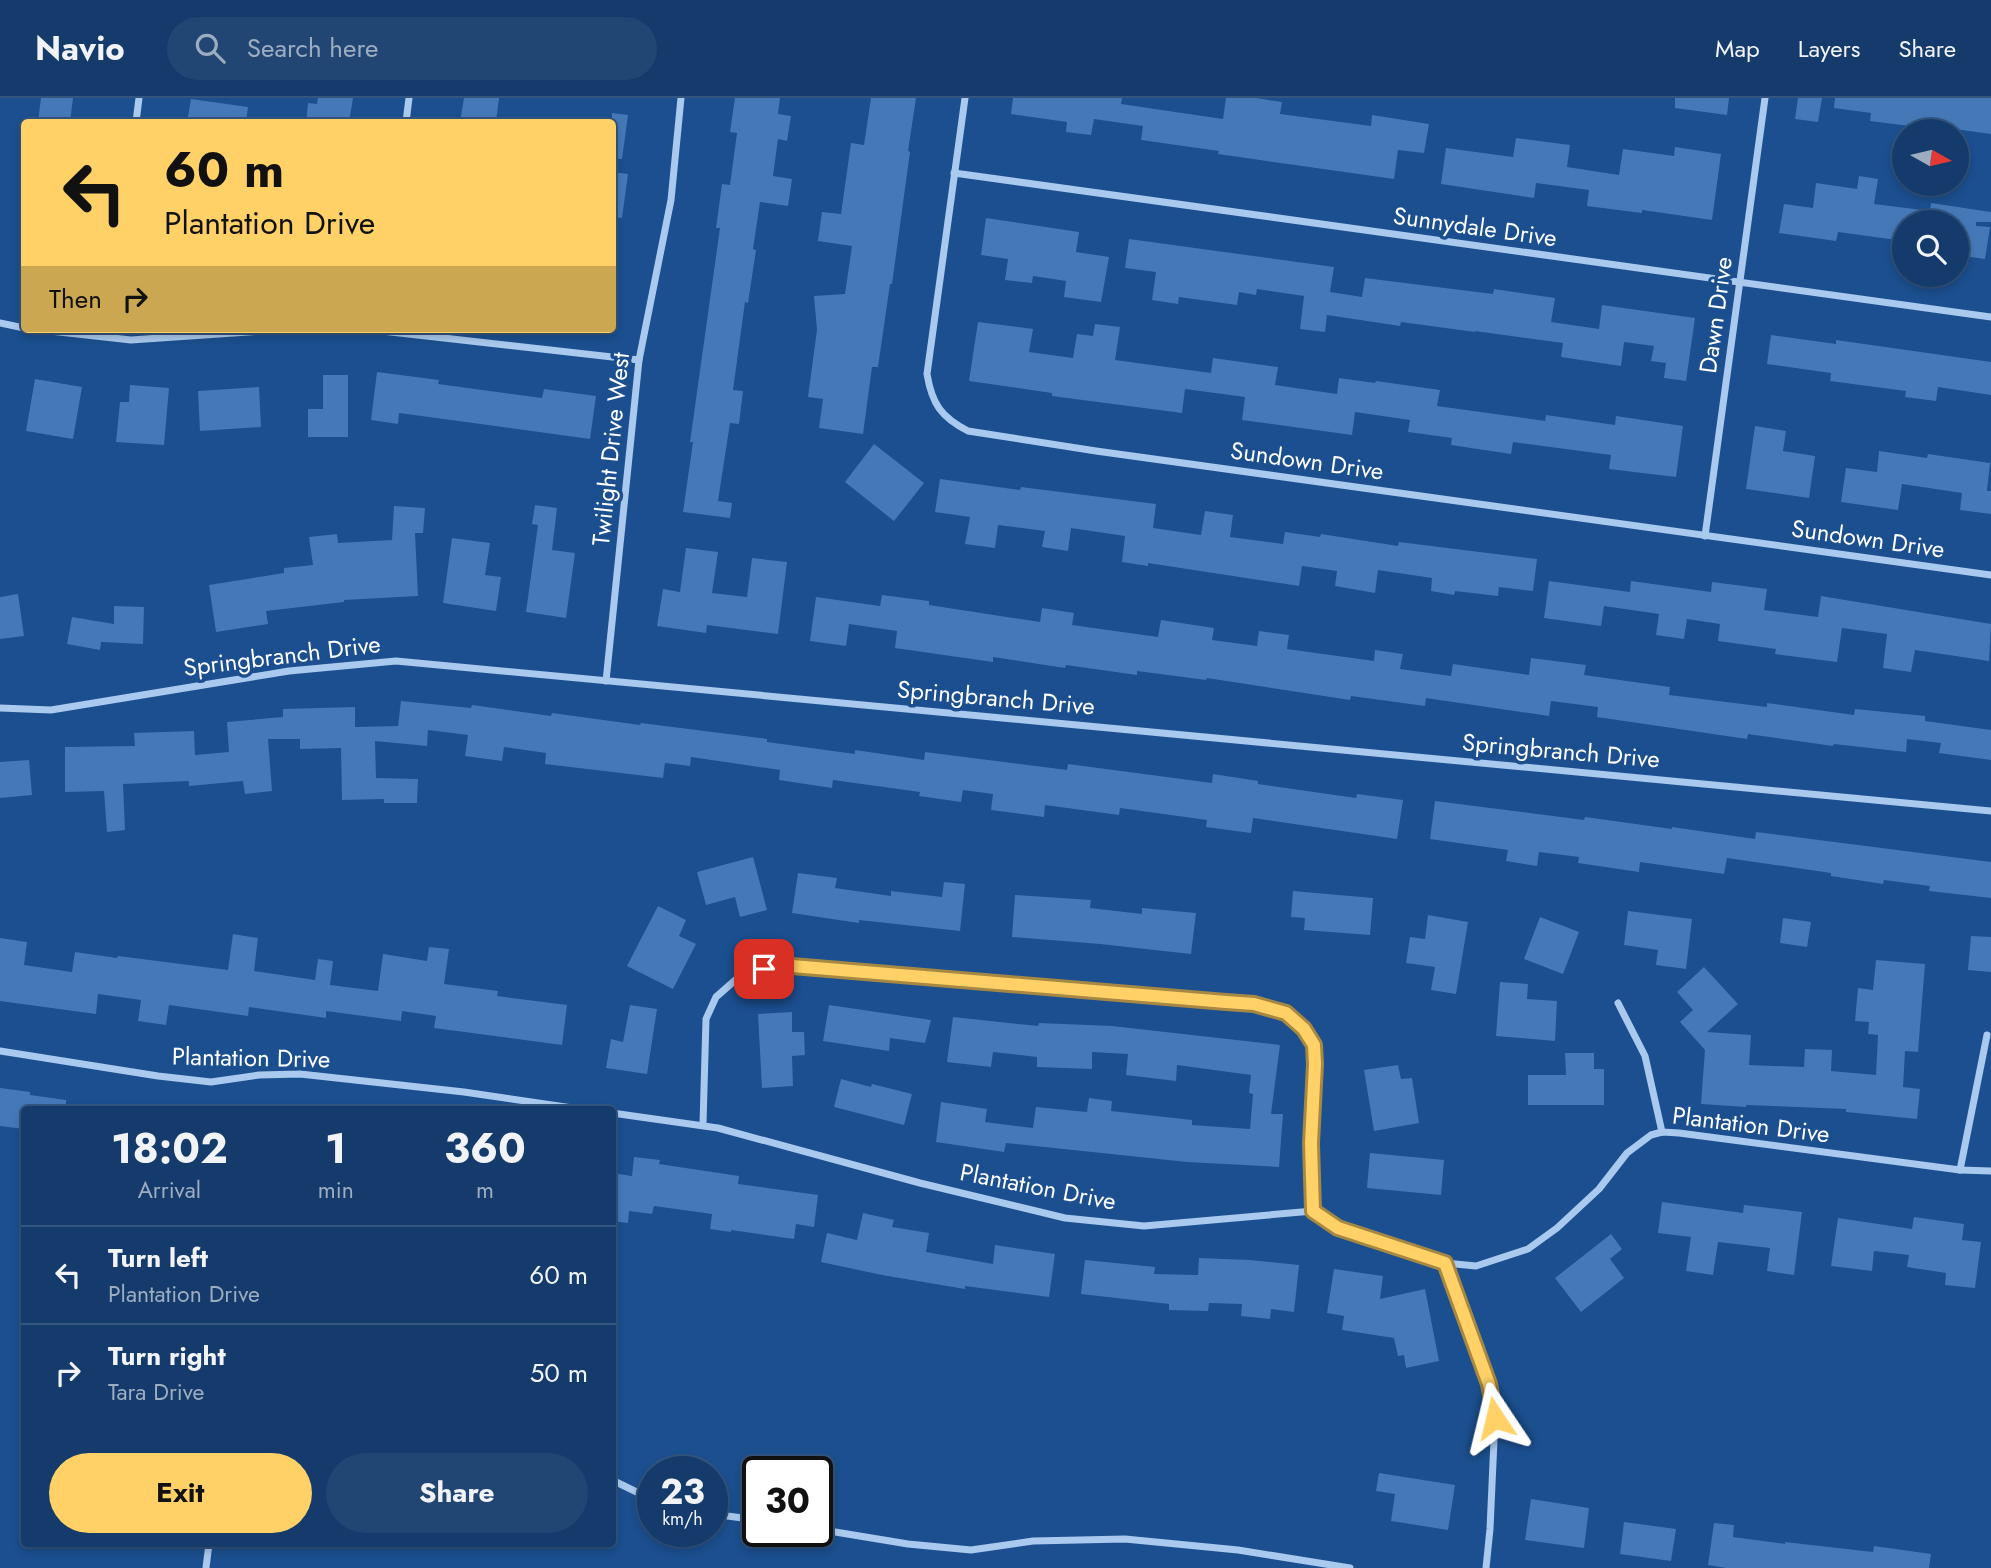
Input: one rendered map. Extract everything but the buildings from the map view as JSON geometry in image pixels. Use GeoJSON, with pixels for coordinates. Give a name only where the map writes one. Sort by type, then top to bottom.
{"type":"FeatureCollection","features":[{"type":"Feature","properties":{"kind":"street"},"geometry":{"type":"LineString","coordinates":[[136,119],[139,98]]}},
{"type":"Feature","properties":{"kind":"street"},"geometry":{"type":"LineString","coordinates":[[406,119],[409,98]]}},
{"type":"Feature","properties":{"kind":"street","name":"Twilight Drive West"},"geometry":{"type":"LineString","coordinates":[[606,681],[639,359],[671,200],[681,98]]}},
{"type":"Feature","properties":{"kind":"street","name":"Sundown Drive"},"geometry":{"type":"LineString","coordinates":[[965,98],[927,374],[930,393],[938,409],[952,422],[968,431],[1991,575]]}},
{"type":"Feature","properties":{"kind":"street","name":"Dawn Drive"},"geometry":{"type":"LineString","coordinates":[[1705,536],[1765,98]]}},
{"type":"Feature","properties":{"kind":"street","name":"Sunnydale Drive"},"geometry":{"type":"LineString","coordinates":[[954,173],[1991,317]]}},
{"type":"Feature","properties":{"kind":"street"},"geometry":{"type":"LineString","coordinates":[[0,323],[21,327]]}},
{"type":"Feature","properties":{"kind":"street"},"geometry":{"type":"LineString","coordinates":[[68,333],[131,340],[233,333]]}},
{"type":"Feature","properties":{"kind":"street"},"geometry":{"type":"LineString","coordinates":[[114,338],[115,333]]}},
{"type":"Feature","properties":{"kind":"street"},"geometry":{"type":"LineString","coordinates":[[415,333],[639,359]]}},
{"type":"Feature","properties":{"kind":"street","name":"Springbranch Drive"},"geometry":{"type":"LineString","coordinates":[[0,708],[51,710],[289,671],[396,661],[1991,811]]}},
{"type":"Feature","properties":{"kind":"street"},"geometry":{"type":"LineString","coordinates":[[703,1125],[706,1019],[716,997],[740,976],[780,965],[1254,1004],[1286,1013],[1304,1029],[1314,1045],[1311,1143],[1313,1211]]}},
{"type":"Feature","properties":{"kind":"street"},"geometry":{"type":"LineString","coordinates":[[1618,1003],[1645,1056],[1662,1132]]}},
{"type":"Feature","properties":{"kind":"street"},"geometry":{"type":"LineString","coordinates":[[1960,1170],[1987,1035]]}},
{"type":"Feature","properties":{"kind":"street","name":"Plantation Drive"},"geometry":{"type":"LineString","coordinates":[[0,1051],[211,1082],[259,1075],[300,1074],[464,1092],[559,1106]]}},
{"type":"Feature","properties":{"kind":"street","name":"Plantation Drive"},"geometry":{"type":"LineString","coordinates":[[616,1114],[703,1125],[920,1183],[1065,1217],[1144,1226],[1313,1211],[1338,1228],[1445,1263],[1476,1266],[1528,1250],[1557,1228],[1599,1189],[1627,1153],[1651,1135],[1662,1132],[1960,1170],[1991,1171]]}},
{"type":"Feature","properties":{"kind":"street"},"geometry":{"type":"LineString","coordinates":[[1445,1263],[1489,1384],[1495,1418],[1486,1568]]}},
{"type":"Feature","properties":{"kind":"street"},"geometry":{"type":"LineString","coordinates":[[616,1482],[637,1492]]}},
{"type":"Feature","properties":{"kind":"street"},"geometry":{"type":"LineString","coordinates":[[833,1532],[908,1544],[971,1550],[1033,1541],[1125,1539],[1238,1550],[1350,1568]]}},
{"type":"Feature","properties":{"kind":"street"},"geometry":{"type":"LineString","coordinates":[[206,1568],[209,1547]]}},
{"type":"Feature","properties":{"kind":"route"},"geometry":{"type":"LineString","coordinates":[[764,969],[780,965],[1254,1004],[1286,1013],[1304,1029],[1314,1045],[1311,1143],[1313,1211],[1338,1228],[1445,1263],[1489,1384],[1495,1418]]}}]}
